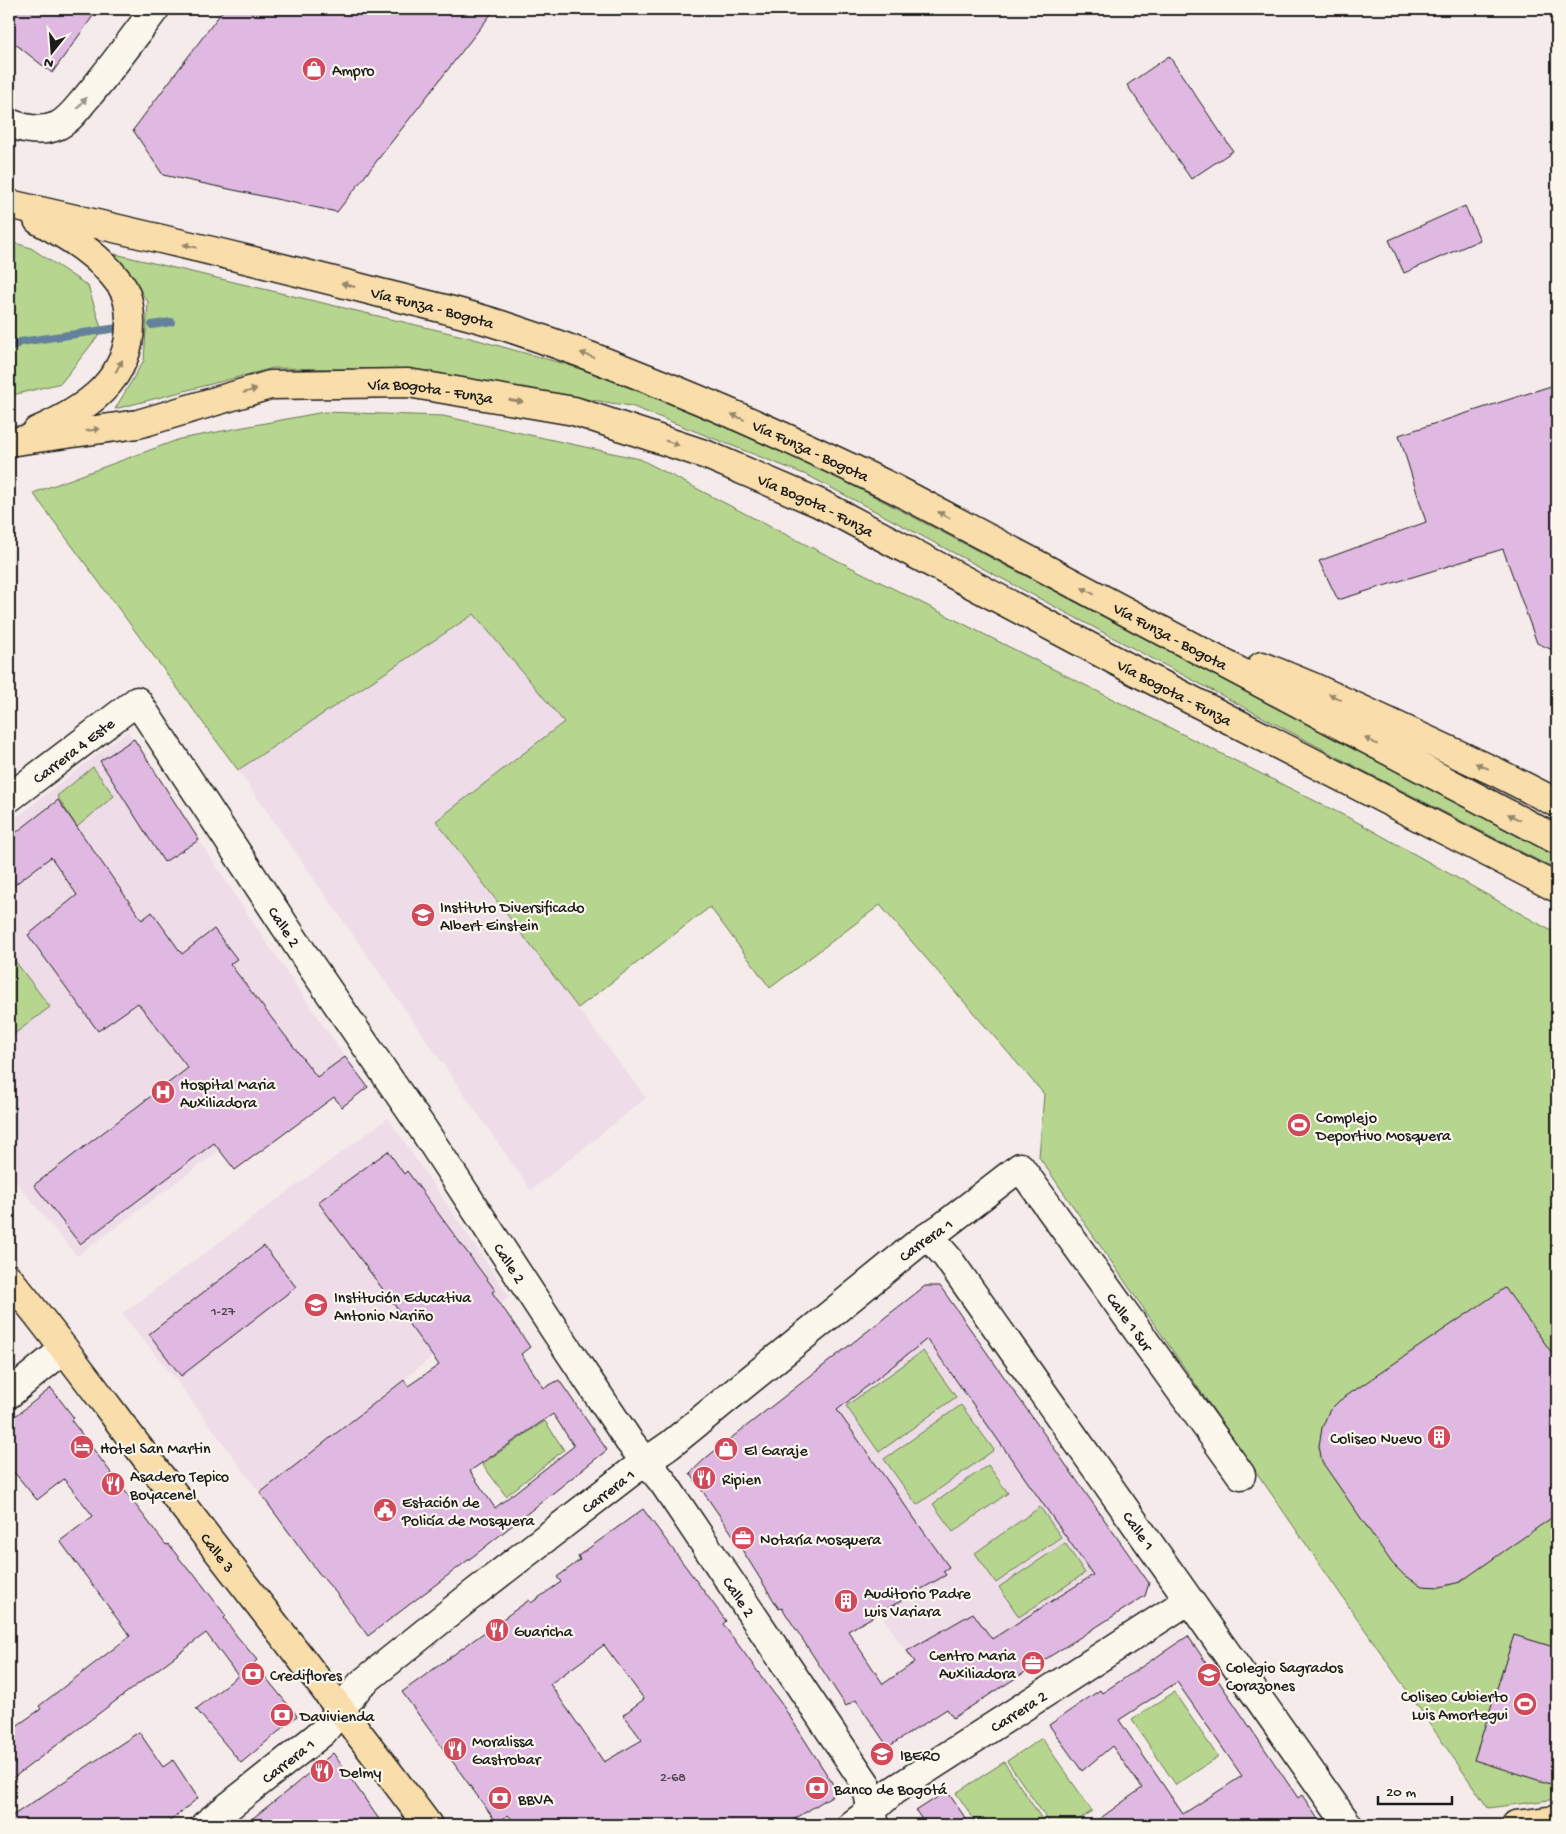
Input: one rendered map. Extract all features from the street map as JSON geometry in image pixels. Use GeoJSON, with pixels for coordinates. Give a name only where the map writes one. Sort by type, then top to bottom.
{"type":"FeatureCollection","features":[{"type":"Feature","properties":{"kind":"main road"},"geometry":{"type":"LineString","coordinates":[[9,204],[70,237],[95,255],[123,287],[130,311],[130,337],[122,364],[103,391],[83,408],[41,429],[9,442]]}},
{"type":"Feature","properties":{"kind":"main road","name":"Vía Funza - Bogota"},"geometry":{"type":"LineString","coordinates":[[9,204],[304,274],[493,323],[601,360],[699,399],[850,467],[902,493],[1557,840]]}},
{"type":"Feature","properties":{"kind":"main road","name":"Vía Bogota - Funza"},"geometry":{"type":"LineString","coordinates":[[9,442],[138,424],[270,385],[408,383],[574,411],[707,455],[819,503],[1137,672],[1557,888]]}},
{"type":"Feature","properties":{"kind":"main road"},"geometry":{"type":"LineString","coordinates":[[1123,610],[1313,687],[1496,772],[1557,803]]}},
{"type":"Feature","properties":{"kind":"main road","name":"Calle 3"},"geometry":{"type":"LineString","coordinates":[[9,1279],[428,1825]]}},
{"type":"Feature","properties":{"kind":"main road"},"geometry":{"type":"LineString","coordinates":[[1516,1825],[1557,1820]]}},
{"type":"Feature","properties":{"kind":"street"},"geometry":{"type":"LineString","coordinates":[[9,123],[22,128],[43,130],[58,126],[72,115],[155,9]]}},
{"type":"Feature","properties":{"kind":"street"},"geometry":{"type":"LineString","coordinates":[[9,107],[43,130]]}},
{"type":"Feature","properties":{"kind":"street","name":"Carrera 4 Este"},"geometry":{"type":"LineString","coordinates":[[9,798],[137,701]]}},
{"type":"Feature","properties":{"kind":"street","name":"Calle 2"},"geometry":{"type":"LineString","coordinates":[[137,701],[312,967],[421,1126],[629,1441],[666,1486],[866,1784],[866,1820]]}},
{"type":"Feature","properties":{"kind":"street","name":"Carrera 1"},"geometry":{"type":"LineString","coordinates":[[205,1825],[322,1732],[361,1684],[468,1598],[678,1438],[918,1243],[1020,1167]]}},
{"type":"Feature","properties":{"kind":"street","name":"Calle 1 Sur"},"geometry":{"type":"LineString","coordinates":[[1020,1167],[1241,1475]]}},
{"type":"Feature","properties":{"kind":"street","name":"Calle 1"},"geometry":{"type":"LineString","coordinates":[[929,1236],[947,1256],[1348,1825]]}},
{"type":"Feature","properties":{"kind":"street"},"geometry":{"type":"LineString","coordinates":[[9,1394],[64,1349]]}},
{"type":"Feature","properties":{"kind":"street","name":"Carrera 2"},"geometry":{"type":"LineString","coordinates":[[866,1820],[893,1791],[1189,1600]]}},
{"type":"Feature","properties":{"kind":"shaded area","name":"Instituto Diversificado Albert Einstein"},"geometry":{"type":"Polygon","coordinates":[[[474,614],[564,722],[436,822],[646,1098],[531,1190],[238,770],[474,614]]]}},
{"type":"Feature","properties":{"kind":"shaded area"},"geometry":{"type":"Polygon","coordinates":[[[128,731],[252,921],[345,1057],[77,1256],[9,1174],[9,823],[128,731]]]}},
{"type":"Feature","properties":{"kind":"shaded area","name":"Institución Educativa Antonio Nariño"},"geometry":{"type":"Polygon","coordinates":[[[388,1118],[509,1296],[260,1493],[177,1381],[122,1314],[388,1118]]]}},
{"type":"Feature","properties":{"kind":"shaded area"},"geometry":{"type":"Polygon","coordinates":[[[940,1286],[1149,1583],[1145,1596],[953,1718],[879,1612],[778,1457],[940,1286]]]}},
{"type":"Feature","properties":{"kind":"green space"},"geometry":{"type":"Polygon","coordinates":[[[9,241],[31,248],[88,286],[102,331],[61,383],[9,396],[9,241]]]}},
{"type":"Feature","properties":{"kind":"green space"},"geometry":{"type":"Polygon","coordinates":[[[115,254],[467,337],[597,373],[801,458],[1557,855],[1557,870],[1362,770],[809,476],[631,406],[394,370],[273,368],[115,409],[144,360],[148,302],[115,254]]]}},
{"type":"Feature","properties":{"kind":"green space","name":"Complejo Deportivo Mosquera"},"geometry":{"type":"Polygon","coordinates":[[[324,412],[443,416],[640,459],[767,525],[1359,823],[1557,934],[1557,1799],[1488,1808],[1039,1157],[1044,1094],[880,905],[770,988],[710,907],[578,1008],[436,821],[564,722],[474,614],[238,770],[33,493],[180,439],[324,412]]]}},
{"type":"Feature","properties":{"kind":"green space"},"geometry":{"type":"Polygon","coordinates":[[[93,767],[114,796],[77,827],[57,796],[93,767]]]}},
{"type":"Feature","properties":{"kind":"green space"},"geometry":{"type":"Polygon","coordinates":[[[9,953],[50,1007],[9,1038],[9,953]]]}},
{"type":"Feature","properties":{"kind":"green space"},"geometry":{"type":"Polygon","coordinates":[[[923,1351],[956,1397],[879,1452],[846,1406],[923,1351]]]}},
{"type":"Feature","properties":{"kind":"green space"},"geometry":{"type":"Polygon","coordinates":[[[961,1405],[994,1450],[917,1505],[884,1459],[961,1405]]]}},
{"type":"Feature","properties":{"kind":"green space"},"geometry":{"type":"Polygon","coordinates":[[[545,1421],[564,1450],[506,1496],[482,1464],[545,1421]]]}},
{"type":"Feature","properties":{"kind":"green space"},"geometry":{"type":"Polygon","coordinates":[[[988,1465],[1008,1493],[953,1532],[933,1504],[988,1465]]]}},
{"type":"Feature","properties":{"kind":"green space"},"geometry":{"type":"Polygon","coordinates":[[[1040,1507],[1061,1537],[996,1583],[975,1553],[1040,1507]]]}},
{"type":"Feature","properties":{"kind":"green space"},"geometry":{"type":"Polygon","coordinates":[[[1065,1543],[1085,1573],[1019,1617],[999,1587],[1065,1543]]]}},
{"type":"Feature","properties":{"kind":"green space"},"geometry":{"type":"Polygon","coordinates":[[[1174,1692],[1218,1757],[1176,1785],[1132,1720],[1174,1692]]]}},
{"type":"Feature","properties":{"kind":"green space"},"geometry":{"type":"Polygon","coordinates":[[[1042,1738],[1092,1811],[1070,1825],[1051,1825],[1007,1761],[1042,1738]]]}},
{"type":"Feature","properties":{"kind":"green space"},"geometry":{"type":"Polygon","coordinates":[[[1004,1762],[1046,1825],[978,1825],[956,1793],[1004,1762]]]}},
{"type":"Feature","properties":{"kind":"building"},"geometry":{"type":"Polygon","coordinates":[[[9,9],[98,9],[52,73],[9,39],[9,9]]]}},
{"type":"Feature","properties":{"kind":"building","name":"Ampro"},"geometry":{"type":"Polygon","coordinates":[[[224,9],[495,9],[337,212],[163,175],[133,130],[224,9]]]}},
{"type":"Feature","properties":{"kind":"building"},"geometry":{"type":"Polygon","coordinates":[[[1169,56],[1233,151],[1191,179],[1127,85],[1169,56]]]}},
{"type":"Feature","properties":{"kind":"building"},"geometry":{"type":"Polygon","coordinates":[[[1465,206],[1480,240],[1404,273],[1389,240],[1465,206]]]}},
{"type":"Feature","properties":{"kind":"building"},"geometry":{"type":"Polygon","coordinates":[[[1557,384],[1557,652],[1537,643],[1503,549],[1338,600],[1319,561],[1426,522],[1399,435],[1557,384]]]}},
{"type":"Feature","properties":{"kind":"building"},"geometry":{"type":"Polygon","coordinates":[[[134,739],[199,840],[164,862],[100,761],[134,739]]]}},
{"type":"Feature","properties":{"kind":"building"},"geometry":{"type":"Polygon","coordinates":[[[58,800],[142,920],[152,912],[182,954],[214,929],[237,959],[230,964],[317,1077],[345,1057],[368,1087],[342,1107],[334,1097],[235,1170],[214,1143],[80,1244],[34,1185],[188,1068],[138,1003],[98,1031],[28,935],[77,895],[51,857],[9,889],[9,838],[58,800]]]}},
{"type":"Feature","properties":{"kind":"building"},"geometry":{"type":"Polygon","coordinates":[[[388,1151],[404,1174],[407,1171],[495,1290],[492,1292],[530,1347],[521,1354],[544,1388],[559,1380],[607,1450],[480,1551],[368,1636],[260,1493],[404,1380],[408,1386],[439,1365],[318,1202],[388,1151]],[[553,1414],[470,1471],[495,1508],[574,1446],[553,1414]]]}},
{"type":"Feature","properties":{"kind":"building"},"geometry":{"type":"Polygon","coordinates":[[[264,1246],[296,1287],[181,1376],[149,1334],[264,1246]]]}},
{"type":"Feature","properties":{"kind":"building"},"geometry":{"type":"Polygon","coordinates":[[[925,1286],[940,1286],[1149,1583],[1145,1596],[953,1718],[947,1709],[888,1747],[856,1700],[846,1706],[782,1608],[779,1609],[731,1532],[690,1473],[707,1457],[925,1286]],[[927,1339],[837,1410],[949,1567],[943,1571],[946,1575],[848,1631],[883,1684],[915,1662],[907,1651],[973,1613],[992,1639],[1093,1575],[927,1339]]]}},
{"type":"Feature","properties":{"kind":"building","name":"Coliseo Nuevo"},"geometry":{"type":"Polygon","coordinates":[[[1505,1288],[1557,1360],[1557,1514],[1460,1582],[1440,1587],[1422,1586],[1405,1576],[1392,1563],[1322,1462],[1319,1446],[1322,1428],[1329,1411],[1339,1401],[1505,1288]]]}},
{"type":"Feature","properties":{"kind":"building"},"geometry":{"type":"Polygon","coordinates":[[[51,1388],[74,1418],[71,1420],[166,1545],[168,1544],[191,1573],[193,1572],[226,1616],[224,1618],[257,1660],[254,1663],[297,1716],[241,1763],[196,1709],[238,1676],[206,1633],[9,1781],[9,1731],[41,1709],[39,1706],[130,1636],[60,1541],[93,1516],[64,1479],[37,1500],[9,1466],[9,1421],[51,1388]]]}},
{"type":"Feature","properties":{"kind":"building"},"geometry":{"type":"Polygon","coordinates":[[[643,1509],[726,1621],[723,1624],[783,1706],[838,1792],[785,1825],[518,1825],[508,1815],[497,1823],[402,1692],[529,1600],[531,1603],[561,1582],[557,1577],[580,1560],[578,1556],[643,1509]],[[604,1645],[550,1684],[604,1762],[642,1740],[623,1715],[644,1699],[604,1645]]]}},
{"type":"Feature","properties":{"kind":"building","name":"Coliseo Cubierto Luis Amortegui"},"geometry":{"type":"Polygon","coordinates":[[[1514,1635],[1557,1648],[1557,1786],[1474,1760],[1514,1635]]]}},
{"type":"Feature","properties":{"kind":"building"},"geometry":{"type":"Polygon","coordinates":[[[1188,1636],[1298,1798],[1302,1795],[1322,1825],[1091,1825],[1142,1788],[1112,1746],[1082,1771],[1049,1725],[1100,1690],[1102,1693],[1188,1636]],[[1177,1682],[1119,1720],[1183,1814],[1242,1776],[1177,1682]]]}},
{"type":"Feature","properties":{"kind":"building"},"geometry":{"type":"Polygon","coordinates":[[[139,1732],[163,1767],[173,1760],[198,1798],[165,1825],[9,1825],[9,1818],[139,1732]]]}},
{"type":"Feature","properties":{"kind":"building"},"geometry":{"type":"Polygon","coordinates":[[[333,1753],[383,1825],[244,1825],[291,1788],[333,1753]]]}},
{"type":"Feature","properties":{"kind":"building"},"geometry":{"type":"Polygon","coordinates":[[[947,1791],[970,1825],[926,1825],[916,1811],[947,1791]]]}},
{"type":"Feature","properties":{"kind":"waterway"},"geometry":{"type":"LineString","coordinates":[[152,325],[171,322]]}},
{"type":"Feature","properties":{"kind":"waterway"},"geometry":{"type":"LineString","coordinates":[[9,349],[20,342],[118,328]]}},
{"type":"Feature","properties":{"kind":"place","name":"Ampro"},"geometry":{"type":"Point","coordinates":[314,69]}},
{"type":"Feature","properties":{"kind":"place","name":"Instituto Diversificado Albert Einstein"},"geometry":{"type":"Point","coordinates":[423,915]}},
{"type":"Feature","properties":{"kind":"place","name":"Hospital Maria Auxiliadora"},"geometry":{"type":"Point","coordinates":[163,1092]}},
{"type":"Feature","properties":{"kind":"place","name":"Complejo Deportivo Mosquera"},"geometry":{"type":"Point","coordinates":[1299,1125]}},
{"type":"Feature","properties":{"kind":"place","name":"Institución Educativa Antonio Nariño"},"geometry":{"type":"Point","coordinates":[316,1305]}},
{"type":"Feature","properties":{"kind":"place","name":"Coliseo Nuevo"},"geometry":{"type":"Point","coordinates":[1439,1437]}},
{"type":"Feature","properties":{"kind":"place","name":"Hotel San Martin"},"geometry":{"type":"Point","coordinates":[82,1447]}},
{"type":"Feature","properties":{"kind":"place","name":"El Garaje"},"geometry":{"type":"Point","coordinates":[726,1449]}},
{"type":"Feature","properties":{"kind":"place","name":"Ripien"},"geometry":{"type":"Point","coordinates":[704,1478]}},
{"type":"Feature","properties":{"kind":"place","name":"Asadero Tepico Boyacenel"},"geometry":{"type":"Point","coordinates":[113,1484]}},
{"type":"Feature","properties":{"kind":"place","name":"Estación de Policía de Mosquera"},"geometry":{"type":"Point","coordinates":[385,1510]}},
{"type":"Feature","properties":{"kind":"place","name":"Notaría Mosquera"},"geometry":{"type":"Point","coordinates":[743,1538]}},
{"type":"Feature","properties":{"kind":"place","name":"Auditorio Padre Luis Variara"},"geometry":{"type":"Point","coordinates":[846,1601]}},
{"type":"Feature","properties":{"kind":"place","name":"Guaricha"},"geometry":{"type":"Point","coordinates":[497,1630]}},
{"type":"Feature","properties":{"kind":"place","name":"Centro Maria Auxiliadora"},"geometry":{"type":"Point","coordinates":[1033,1663]}},
{"type":"Feature","properties":{"kind":"place","name":"Crediflores"},"geometry":{"type":"Point","coordinates":[253,1674]}},
{"type":"Feature","properties":{"kind":"place","name":"Colegio Sagrados Corazones"},"geometry":{"type":"Point","coordinates":[1209,1675]}},
{"type":"Feature","properties":{"kind":"place","name":"Coliseo Cubierto Luis Amortegui"},"geometry":{"type":"Point","coordinates":[1525,1704]}},
{"type":"Feature","properties":{"kind":"place","name":"Davivienda"},"geometry":{"type":"Point","coordinates":[282,1715]}},
{"type":"Feature","properties":{"kind":"place","name":"Moralissa Gastrobar"},"geometry":{"type":"Point","coordinates":[455,1749]}},
{"type":"Feature","properties":{"kind":"place","name":"IBERO"},"geometry":{"type":"Point","coordinates":[882,1754]}},
{"type":"Feature","properties":{"kind":"place","name":"Delmy"},"geometry":{"type":"Point","coordinates":[322,1771]}},
{"type":"Feature","properties":{"kind":"place","name":"Banco de Bogotá"},"geometry":{"type":"Point","coordinates":[817,1788]}},
{"type":"Feature","properties":{"kind":"place","name":"BBVA"},"geometry":{"type":"Point","coordinates":[500,1798]}}]}
